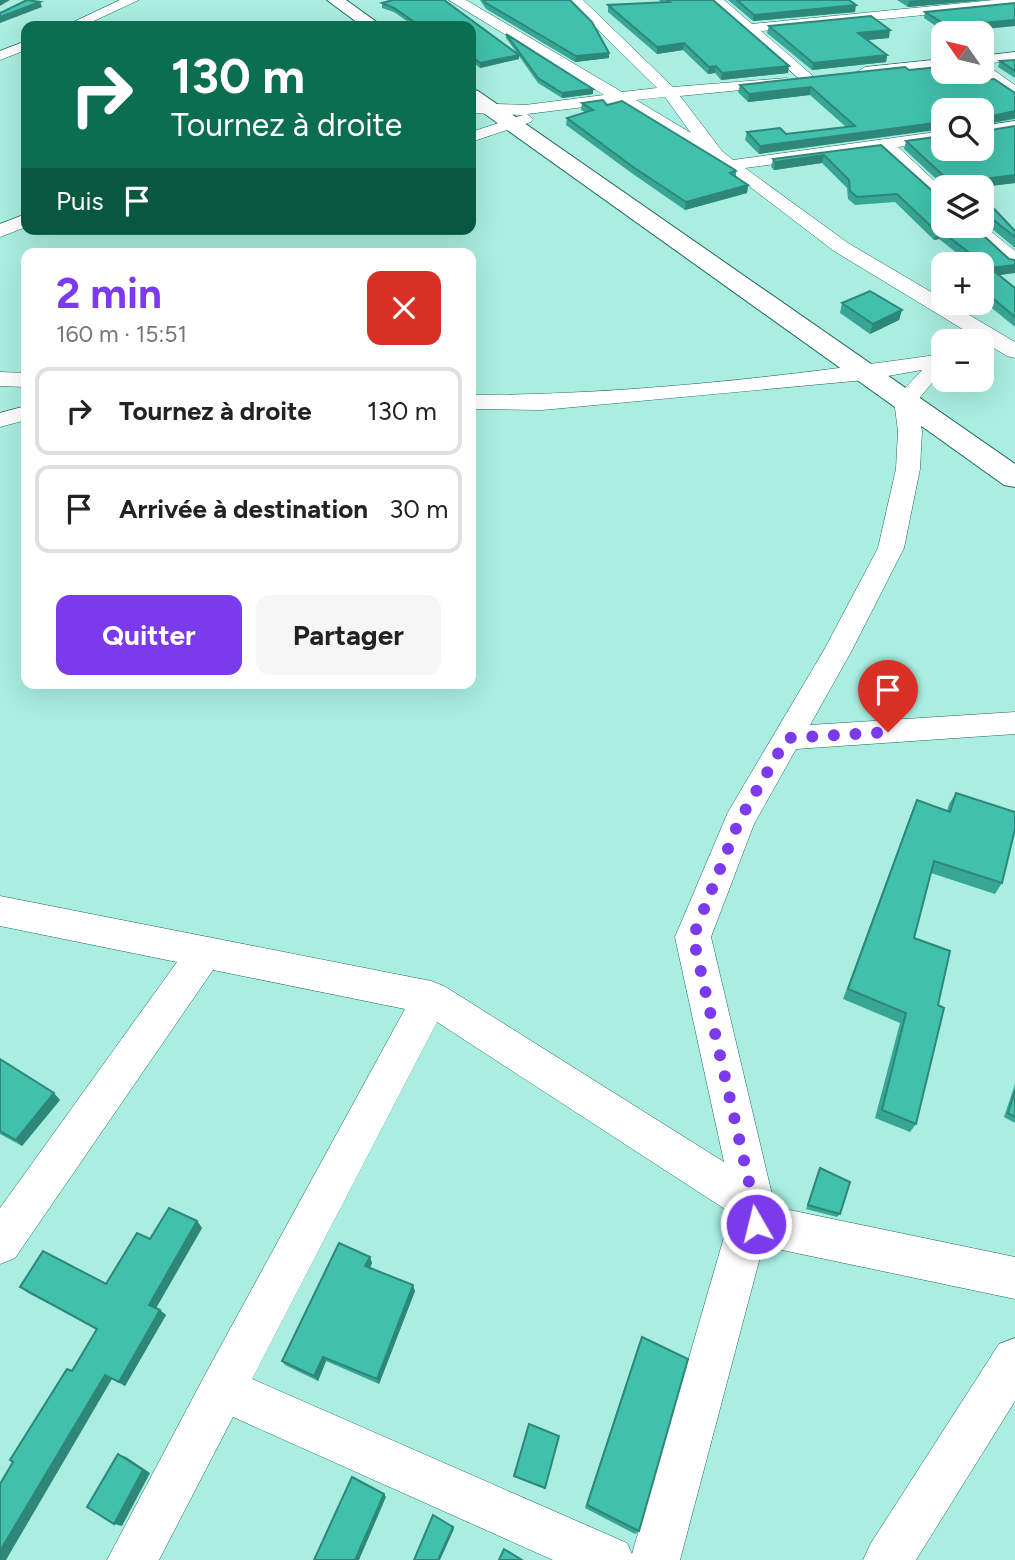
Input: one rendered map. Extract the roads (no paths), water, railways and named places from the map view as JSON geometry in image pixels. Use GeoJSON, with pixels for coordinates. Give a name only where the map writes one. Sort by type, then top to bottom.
{"type":"FeatureCollection","features":[{"type":"Feature","properties":{"kind":"street"},"geometry":{"type":"LineString","coordinates":[[84,21],[132,0]]}},
{"type":"Feature","properties":{"kind":"street"},"geometry":{"type":"LineString","coordinates":[[335,0],[366,21]]}},
{"type":"Feature","properties":{"kind":"street"},"geometry":{"type":"LineString","coordinates":[[456,0],[724,160],[841,247],[1003,346]]}},
{"type":"Feature","properties":{"kind":"street"},"geometry":{"type":"LineString","coordinates":[[575,0],[670,93],[724,160]]}},
{"type":"Feature","properties":{"kind":"street"},"geometry":{"type":"LineString","coordinates":[[476,133],[492,115],[546,110],[617,98],[814,78],[716,0]]}},
{"type":"Feature","properties":{"kind":"street"},"geometry":{"type":"LineString","coordinates":[[883,0],[904,13]]}},
{"type":"Feature","properties":{"kind":"street"},"geometry":{"type":"LineString","coordinates":[[751,28],[1015,2]]}},
{"type":"Feature","properties":{"kind":"street"},"geometry":{"type":"LineString","coordinates":[[0,56],[21,47]]}},
{"type":"Feature","properties":{"kind":"street"},"geometry":{"type":"LineString","coordinates":[[994,59],[1015,56]]}},
{"type":"Feature","properties":{"kind":"street"},"geometry":{"type":"LineString","coordinates":[[848,74],[931,65]]}},
{"type":"Feature","properties":{"kind":"street"},"geometry":{"type":"LineString","coordinates":[[994,77],[1015,92]]}},
{"type":"Feature","properties":{"kind":"street"},"geometry":{"type":"LineString","coordinates":[[476,100],[492,115],[1015,478]]}},
{"type":"Feature","properties":{"kind":"street"},"geometry":{"type":"LineString","coordinates":[[994,129],[1015,126]]}},
{"type":"Feature","properties":{"kind":"street"},"geometry":{"type":"LineString","coordinates":[[724,160],[931,138]]}},
{"type":"Feature","properties":{"kind":"street"},"geometry":{"type":"LineString","coordinates":[[884,144],[931,187]]}},
{"type":"Feature","properties":{"kind":"street"},"geometry":{"type":"LineString","coordinates":[[0,231],[21,222]]}},
{"type":"Feature","properties":{"kind":"street"},"geometry":{"type":"LineString","coordinates":[[994,231],[1015,231]]}},
{"type":"Feature","properties":{"kind":"street"},"geometry":{"type":"LineString","coordinates":[[987,238],[1015,261]]}},
{"type":"Feature","properties":{"kind":"street"},"geometry":{"type":"LineString","coordinates":[[476,402],[542,403],[865,373],[931,362]]}},
{"type":"Feature","properties":{"kind":"street"},"geometry":{"type":"LineString","coordinates":[[931,374],[905,400],[910,431],[908,469],[891,548],[739,821],[693,937],[754,1204],[756,1224],[1015,1278]]}},
{"type":"Feature","properties":{"kind":"street"},"geometry":{"type":"LineString","coordinates":[[0,379],[21,380]]}},
{"type":"Feature","properties":{"kind":"street"},"geometry":{"type":"LineString","coordinates":[[0,420],[21,414]]}},
{"type":"Feature","properties":{"kind":"street"},"geometry":{"type":"LineString","coordinates":[[787,738],[1015,723]]}},
{"type":"Feature","properties":{"kind":"street"},"geometry":{"type":"LineString","coordinates":[[0,911],[431,998],[754,1204]]}},
{"type":"Feature","properties":{"kind":"street"},"geometry":{"type":"LineString","coordinates":[[0,1243],[206,951]]}},
{"type":"Feature","properties":{"kind":"street"},"geometry":{"type":"LineString","coordinates":[[132,1560],[431,998]]}},
{"type":"Feature","properties":{"kind":"street"},"geometry":{"type":"LineString","coordinates":[[655,1560],[754,1204]]}},
{"type":"Feature","properties":{"kind":"street"},"geometry":{"type":"LineString","coordinates":[[888,1560],[1015,1360]]}},
{"type":"Feature","properties":{"kind":"street"},"geometry":{"type":"LineString","coordinates":[[222,1389],[610,1560]]}}]}
